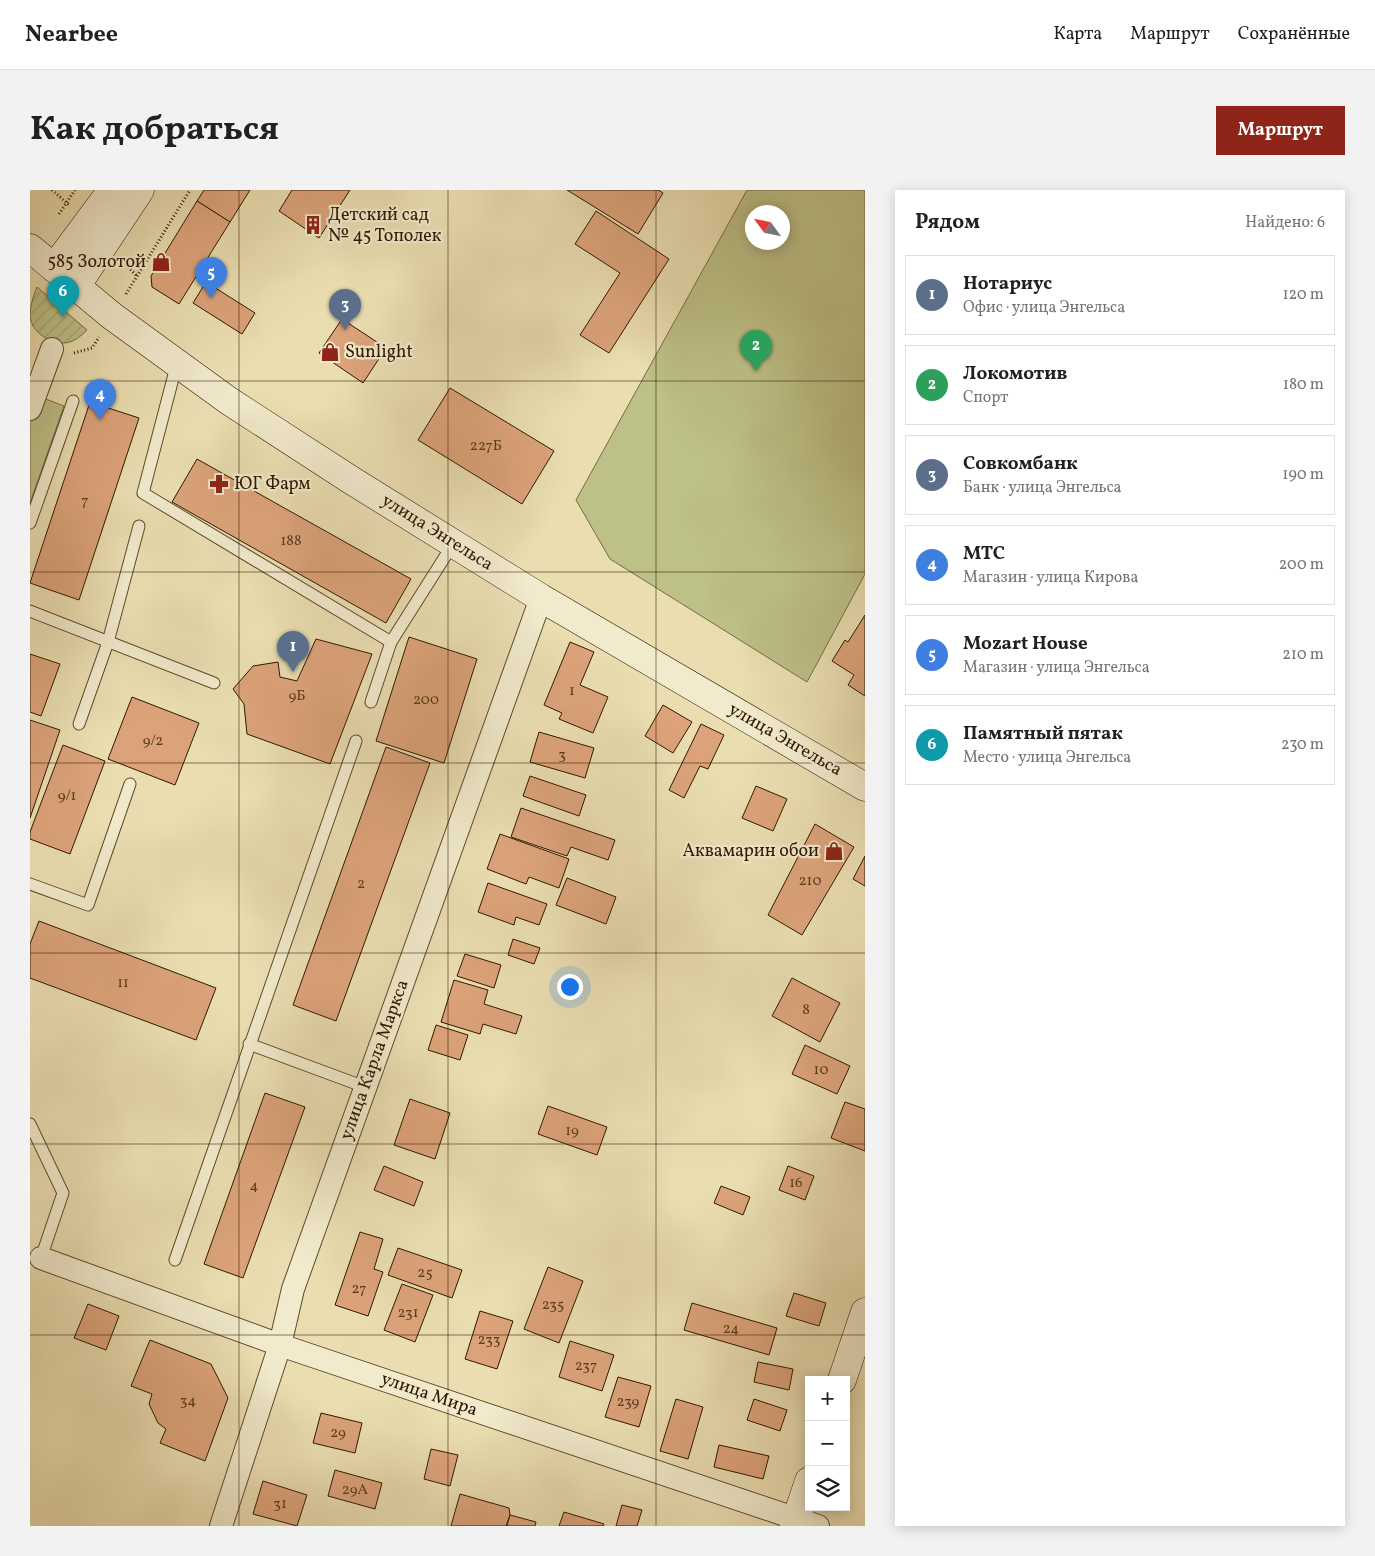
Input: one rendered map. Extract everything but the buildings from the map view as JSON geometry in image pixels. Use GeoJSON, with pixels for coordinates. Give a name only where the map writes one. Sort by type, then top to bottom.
{"type":"FeatureCollection","features":[{"type":"Feature","properties":{"kind":"main road"},"geometry":{"type":"LineString","coordinates":[[54,268],[112,190]]}},
{"type":"Feature","properties":{"kind":"main road"},"geometry":{"type":"LineString","coordinates":[[76,286],[140,190]]}},
{"type":"Feature","properties":{"kind":"main road","name":"улица Энгельса"},"geometry":{"type":"LineString","coordinates":[[30,248],[112,316],[229,401],[541,598],[865,786]]}},
{"type":"Feature","properties":{"kind":"main road"},"geometry":{"type":"LineString","coordinates":[[843,1376],[865,1312]]}},
{"type":"Feature","properties":{"kind":"main road"},"geometry":{"type":"LineString","coordinates":[[802,1524],[805,1506]]}},
{"type":"Feature","properties":{"kind":"street"},"geometry":{"type":"LineString","coordinates":[[30,409],[52,349]]}},
{"type":"Feature","properties":{"kind":"street","name":"улица Карла Маркса"},"geometry":{"type":"LineString","coordinates":[[221,1526],[280,1345],[293,1289],[541,598]]}},
{"type":"Feature","properties":{"kind":"street","name":"улица Мира"},"geometry":{"type":"LineString","coordinates":[[41,1258],[280,1345],[802,1524]]}},
{"type":"Feature","properties":{"kind":"lane"},"geometry":{"type":"LineString","coordinates":[[177,363],[144,493],[391,642]]}},
{"type":"Feature","properties":{"kind":"lane"},"geometry":{"type":"LineString","coordinates":[[30,523],[73,402]]}},
{"type":"Feature","properties":{"kind":"lane"},"geometry":{"type":"LineString","coordinates":[[80,724],[108,642],[139,526]]}},
{"type":"Feature","properties":{"kind":"lane"},"geometry":{"type":"LineString","coordinates":[[371,702],[391,642],[453,544]]}},
{"type":"Feature","properties":{"kind":"lane"},"geometry":{"type":"LineString","coordinates":[[30,611],[214,683]]}},
{"type":"Feature","properties":{"kind":"lane"},"geometry":{"type":"LineString","coordinates":[[175,1260],[248,1044],[356,740]]}},
{"type":"Feature","properties":{"kind":"lane"},"geometry":{"type":"LineString","coordinates":[[30,884],[88,905],[130,784]]}},
{"type":"Feature","properties":{"kind":"lane"},"geometry":{"type":"LineString","coordinates":[[248,1044],[365,1087]]}},
{"type":"Feature","properties":{"kind":"lane"},"geometry":{"type":"LineString","coordinates":[[30,1124],[63,1193],[41,1258]]}},
{"type":"Feature","properties":{"kind":"path"},"geometry":{"type":"LineString","coordinates":[[52,349],[75,353],[92,348],[190,190]]}},
{"type":"Feature","properties":{"kind":"green space"},"geometry":{"type":"Polygon","coordinates":[[[747,190],[865,190],[865,574],[807,682],[610,559],[576,500],[747,190]]]}},
{"type":"Feature","properties":{"kind":"green space"},"geometry":{"type":"Polygon","coordinates":[[[37,287],[87,330],[77,339],[67,343],[59,343],[42,336],[34,328],[30,317],[37,287]]]}},
{"type":"Feature","properties":{"kind":"green space"},"geometry":{"type":"Polygon","coordinates":[[[30,393],[64,406],[30,503],[30,393]]]}},
{"type":"Feature","properties":{"kind":"place","name":"Детский сад № 45 Тополек"},"geometry":{"type":"Point","coordinates":[313,225]}},
{"type":"Feature","properties":{"kind":"place","name":"585 Золотой"},"geometry":{"type":"Point","coordinates":[161,262]}},
{"type":"Feature","properties":{"kind":"place","name":"Mozart House"},"geometry":{"type":"Point","coordinates":[211,298]}},
{"type":"Feature","properties":{"kind":"place","name":"Памятный пятак"},"geometry":{"type":"Point","coordinates":[63,317]}},
{"type":"Feature","properties":{"kind":"place","name":"Совкомбанк"},"geometry":{"type":"Point","coordinates":[345,330]}},
{"type":"Feature","properties":{"kind":"place","name":"Sunlight"},"geometry":{"type":"Point","coordinates":[330,352]}},
{"type":"Feature","properties":{"kind":"place","name":"Локомотив"},"geometry":{"type":"Point","coordinates":[756,371]}},
{"type":"Feature","properties":{"kind":"place","name":"МТС"},"geometry":{"type":"Point","coordinates":[100,420]}},
{"type":"Feature","properties":{"kind":"place","name":"ЮГ Фарм"},"geometry":{"type":"Point","coordinates":[219,484]}},
{"type":"Feature","properties":{"kind":"place","name":"Нотариус"},"geometry":{"type":"Point","coordinates":[293,672]}},
{"type":"Feature","properties":{"kind":"place","name":"Аквамарин обои"},"geometry":{"type":"Point","coordinates":[834,851]}}]}
